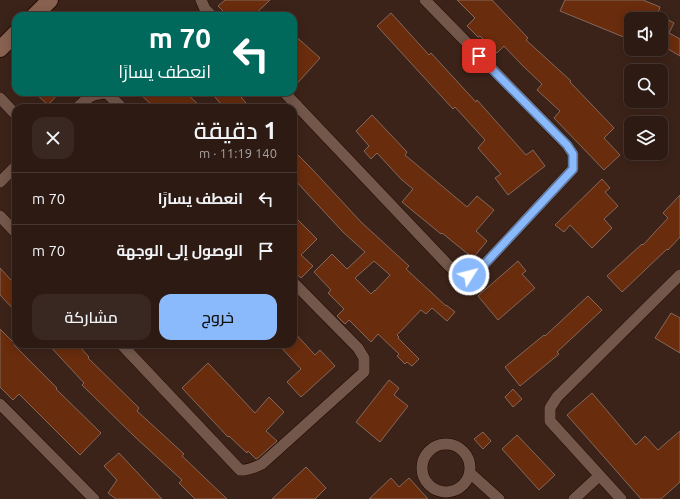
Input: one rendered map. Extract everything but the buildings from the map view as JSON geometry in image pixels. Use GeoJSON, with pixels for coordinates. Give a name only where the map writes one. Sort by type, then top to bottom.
{"type":"FeatureCollection","features":[{"type":"Feature","properties":{"kind":"street"},"geometry":{"type":"LineString","coordinates":[[38,12],[50,0]]}},
{"type":"Feature","properties":{"kind":"street"},"geometry":{"type":"LineString","coordinates":[[201,0],[208,12]]}},
{"type":"Feature","properties":{"kind":"street"},"geometry":{"type":"LineString","coordinates":[[297,106],[449,266],[460,275],[469,275],[480,269],[573,169],[573,154],[567,145],[425,0]]}},
{"type":"Feature","properties":{"kind":"street"},"geometry":{"type":"LineString","coordinates":[[0,49],[12,37]]}},
{"type":"Feature","properties":{"kind":"street"},"geometry":{"type":"LineString","coordinates":[[81,104],[92,96]]}},
{"type":"Feature","properties":{"kind":"street"},"geometry":{"type":"LineString","coordinates":[[110,96],[118,104]]}},
{"type":"Feature","properties":{"kind":"street"},"geometry":{"type":"LineString","coordinates":[[288,96],[295,104]]}},
{"type":"Feature","properties":{"kind":"street"},"geometry":{"type":"LineString","coordinates":[[0,98],[12,111]]}},
{"type":"Feature","properties":{"kind":"street"},"geometry":{"type":"LineString","coordinates":[[0,182],[12,170]]}},
{"type":"Feature","properties":{"kind":"street"},"geometry":{"type":"LineString","coordinates":[[0,216],[12,229]]}},
{"type":"Feature","properties":{"kind":"street"},"geometry":{"type":"LineString","coordinates":[[621,499],[550,421],[550,408],[557,397],[680,275]]}},
{"type":"Feature","properties":{"kind":"street"},"geometry":{"type":"LineString","coordinates":[[125,348],[240,470],[253,468],[262,464],[364,372],[364,358],[358,348],[297,286]]}},
{"type":"Feature","properties":{"kind":"street"},"geometry":{"type":"LineString","coordinates":[[0,404],[94,499]]}},
{"type":"Feature","properties":{"kind":"street"},"geometry":{"type":"LineString","coordinates":[[470,473],[467,480],[456,490],[441,492],[434,489],[424,478],[422,470],[423,462],[426,454],[439,444],[456,446],[463,450],[468,457],[470,473],[500,499]]}},
{"type":"Feature","properties":{"kind":"street"},"geometry":{"type":"LineString","coordinates":[[574,499],[599,476]]}},
{"type":"Feature","properties":{"kind":"route"},"geometry":{"type":"LineString","coordinates":[[469,275],[480,269],[573,169],[573,154],[567,145],[479,56]]}}]}
